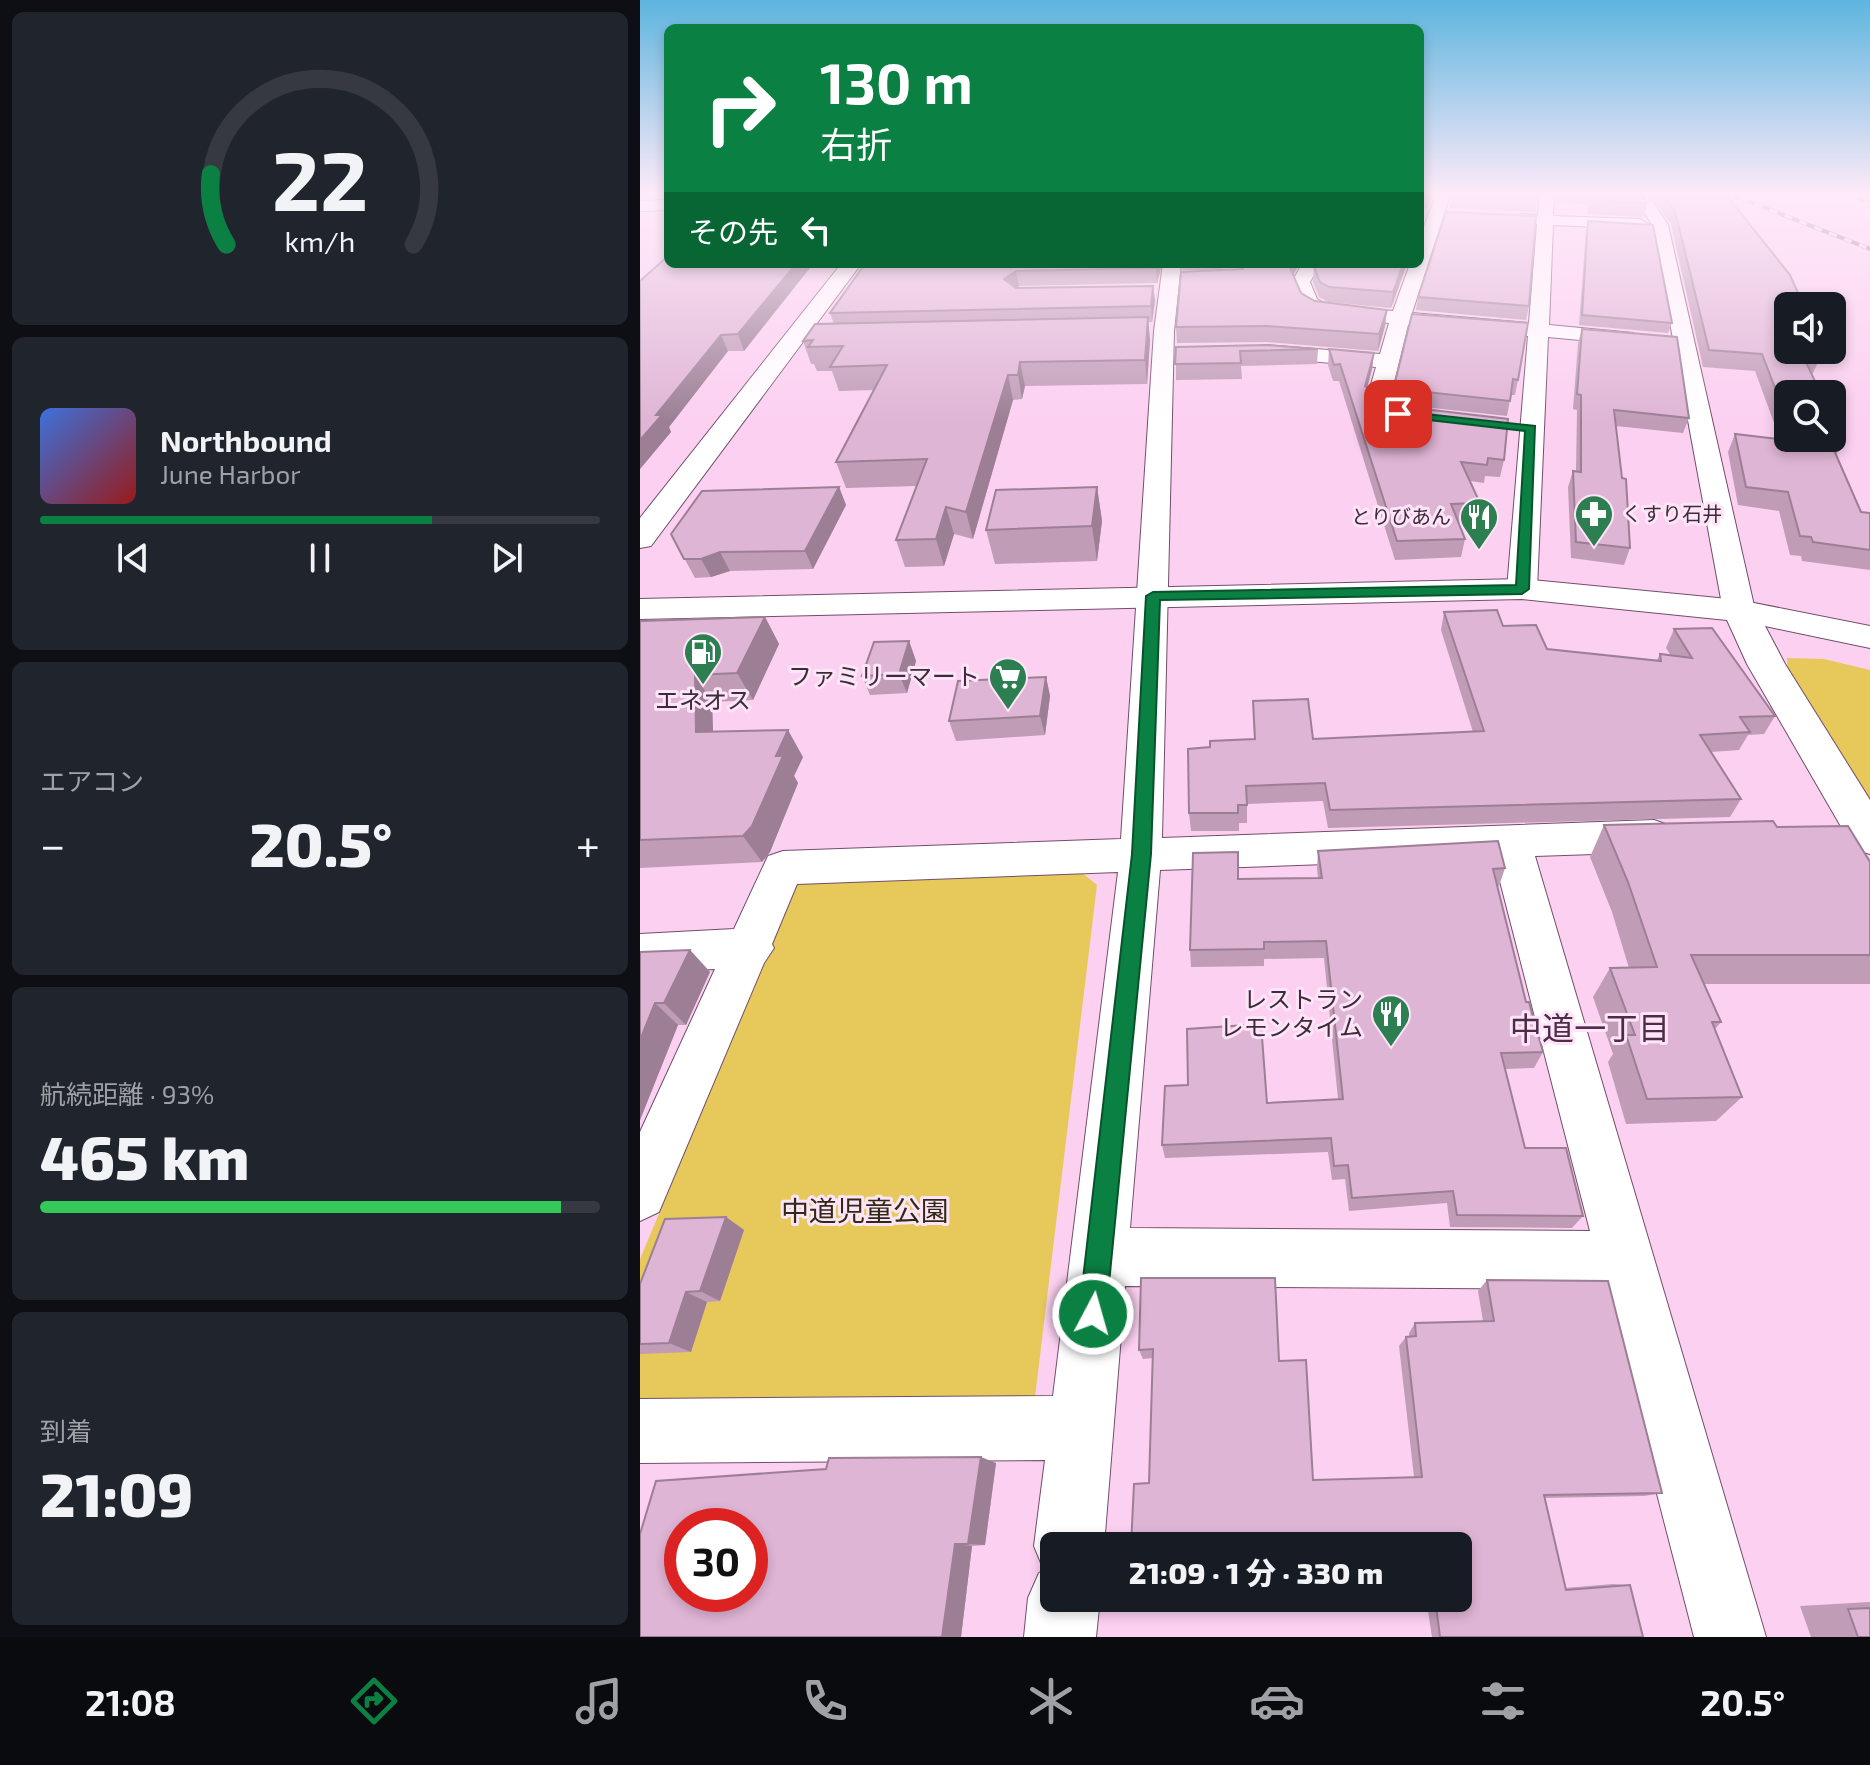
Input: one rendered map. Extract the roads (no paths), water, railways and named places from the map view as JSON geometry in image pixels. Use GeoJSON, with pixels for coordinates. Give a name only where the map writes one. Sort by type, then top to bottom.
{"type":"FeatureCollection","features":[{"type":"Feature","properties":{"kind":"street"},"geometry":{"type":"LineString","coordinates":[[640,539],[848,268]]}},
{"type":"Feature","properties":{"kind":"street"},"geometry":{"type":"LineString","coordinates":[[1309,268],[1301,282],[1309,302],[1322,310],[1685,343]]}},
{"type":"Feature","properties":{"kind":"street"},"geometry":{"type":"LineString","coordinates":[[1418,268],[1400,318],[1378,402],[1398,414],[1442,419]]}},
{"type":"Feature","properties":{"kind":"street"},"geometry":{"type":"LineString","coordinates":[[1522,589],[1523,428],[1541,331],[1544,268]]}},
{"type":"Feature","properties":{"kind":"street"},"geometry":{"type":"LineString","coordinates":[[1669,268],[1739,610],[1766,664],[1868,834]]}},
{"type":"Feature","properties":{"kind":"street"},"geometry":{"type":"LineString","coordinates":[[1070,1532],[1141,854],[1169,281]]}},
{"type":"Feature","properties":{"kind":"street"},"geometry":{"type":"LineString","coordinates":[[795,339],[826,338]]}},
{"type":"Feature","properties":{"kind":"street"},"geometry":{"type":"LineString","coordinates":[[1237,352],[1267,351],[1389,361]]}},
{"type":"Feature","properties":{"kind":"street"},"geometry":{"type":"LineString","coordinates":[[640,609],[1522,589],[1655,599],[1739,610],[1870,637]]}},
{"type":"Feature","properties":{"kind":"street"},"geometry":{"type":"LineString","coordinates":[[1820,833],[1868,834]]}},
{"type":"Feature","properties":{"kind":"street"},"geometry":{"type":"LineString","coordinates":[[640,1193],[751,948],[783,868],[1696,835]]}},
{"type":"Feature","properties":{"kind":"street"},"geometry":{"type":"LineString","coordinates":[[1510,840],[1730,1637]]}},
{"type":"Feature","properties":{"kind":"street"},"geometry":{"type":"LineString","coordinates":[[640,953],[751,948]]}},
{"type":"Feature","properties":{"kind":"street"},"geometry":{"type":"LineString","coordinates":[[1098,1257],[1625,1260]]}},
{"type":"Feature","properties":{"kind":"street"},"geometry":{"type":"LineString","coordinates":[[640,1431],[1081,1428]]}},
{"type":"Feature","properties":{"kind":"street"},"geometry":{"type":"LineString","coordinates":[[1060,1637],[1063,1612]]}},
{"type":"Feature","properties":{"kind":"place","name":"くすり石井"},"geometry":{"type":"Point","coordinates":[1594,548]}},
{"type":"Feature","properties":{"kind":"place","name":"とりびあん"},"geometry":{"type":"Point","coordinates":[1479,551]}},
{"type":"Feature","properties":{"kind":"place","name":"エネオス"},"geometry":{"type":"Point","coordinates":[703,686]}},
{"type":"Feature","properties":{"kind":"place","name":"ファミリーマート"},"geometry":{"type":"Point","coordinates":[1008,711]}},
{"type":"Feature","properties":{"kind":"place","name":"レストラン レモンタイム"},"geometry":{"type":"Point","coordinates":[1391,1048]}},
{"type":"Feature","properties":{"kind":"district","name":"中道一丁目"},"geometry":{"type":"Point","coordinates":[1590,1029]}},
{"type":"Feature","properties":{"kind":"park label","name":"中道児童公園"},"geometry":{"type":"Point","coordinates":[865,1211]}}]}
